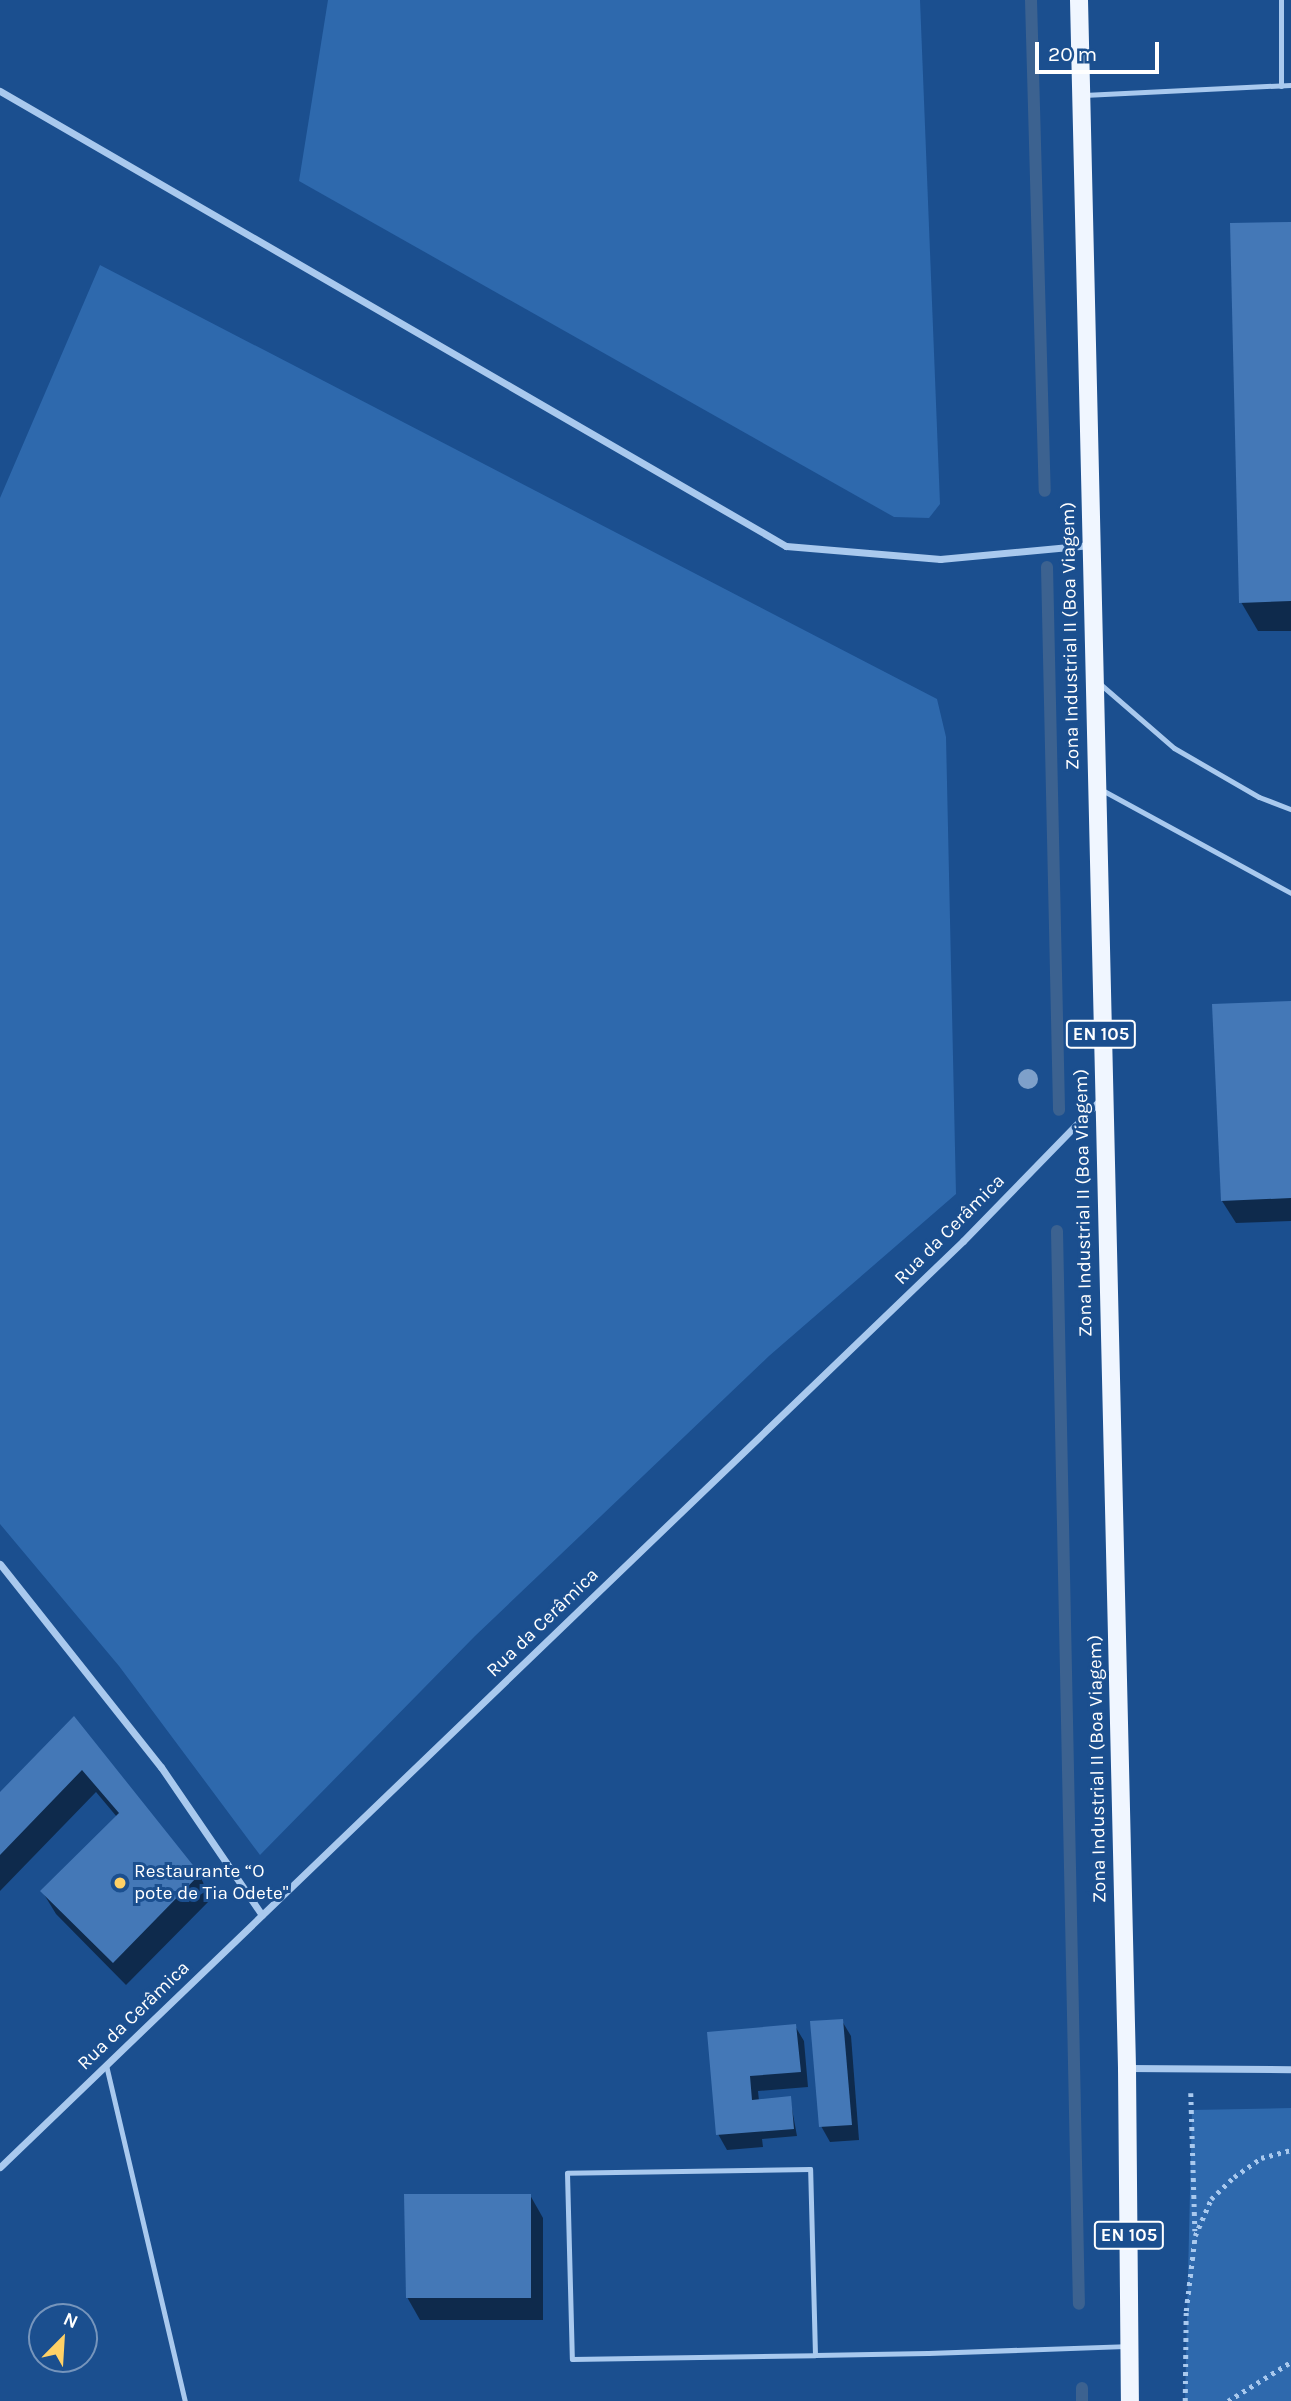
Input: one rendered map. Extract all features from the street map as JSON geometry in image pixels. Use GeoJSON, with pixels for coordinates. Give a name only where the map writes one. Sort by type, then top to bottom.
{"type":"FeatureCollection","features":[{"type":"Feature","properties":{"kind":"main road","name":"Zona Industrial II (Boa Viagem)"},"geometry":{"type":"LineString","coordinates":[[1079,0],[1102,1097],[1127,2068]]}},
{"type":"Feature","properties":{"kind":"main road","name":"EN 105"},"geometry":{"type":"LineString","coordinates":[[1127,2068],[1130,2401]]}},
{"type":"Feature","properties":{"kind":"street"},"geometry":{"type":"LineString","coordinates":[[0,91],[786,547],[940,559],[1091,545]]}},
{"type":"Feature","properties":{"kind":"street","name":"Rua da Cerâmica"},"geometry":{"type":"LineString","coordinates":[[0,2167],[963,1241],[1102,1097]]}},
{"type":"Feature","properties":{"kind":"street"},"geometry":{"type":"LineString","coordinates":[[0,1564],[161,1767],[262,1915]]}},
{"type":"Feature","properties":{"kind":"street"},"geometry":{"type":"LineString","coordinates":[[1127,2068],[1291,2069]]}},
{"type":"Feature","properties":{"kind":"lane"},"geometry":{"type":"LineString","coordinates":[[1281,0],[1281,86]]}},
{"type":"Feature","properties":{"kind":"lane"},"geometry":{"type":"LineString","coordinates":[[1081,95],[1291,85]]}},
{"type":"Feature","properties":{"kind":"lane"},"geometry":{"type":"LineString","coordinates":[[1093,679],[1174,748],[1259,797],[1291,809]]}},
{"type":"Feature","properties":{"kind":"lane"},"geometry":{"type":"LineString","coordinates":[[1096,787],[1291,893]]}},
{"type":"Feature","properties":{"kind":"lane"},"geometry":{"type":"LineString","coordinates":[[106,2065],[185,2401]]}},
{"type":"Feature","properties":{"kind":"lane"},"geometry":{"type":"LineString","coordinates":[[815,2355],[810,2169],[567,2173],[572,2359],[815,2355],[1130,2346]]}},
{"type":"Feature","properties":{"kind":"path"},"geometry":{"type":"LineString","coordinates":[[1185,2401],[1186,2311],[1195,2236],[1191,2069]]}},
{"type":"Feature","properties":{"kind":"path"},"geometry":{"type":"LineString","coordinates":[[1195,2236],[1211,2199],[1234,2177],[1261,2158],[1291,2150]]}},
{"type":"Feature","properties":{"kind":"path"},"geometry":{"type":"LineString","coordinates":[[1228,2401],[1291,2362]]}},
{"type":"Feature","properties":{"kind":"shaded area"},"geometry":{"type":"Polygon","coordinates":[[[328,0],[920,0],[940,504],[929,518],[894,517],[299,181],[328,0]]]}},
{"type":"Feature","properties":{"kind":"shaded area"},"geometry":{"type":"Polygon","coordinates":[[[100,265],[937,699],[946,737],[956,1194],[769,1356],[475,1636],[260,1855],[119,1666],[0,1524],[0,498],[100,265]]]}},
{"type":"Feature","properties":{"kind":"shaded area"},"geometry":{"type":"Polygon","coordinates":[[[1291,2108],[1291,2401],[1185,2401],[1192,2110],[1291,2108]]]}},
{"type":"Feature","properties":{"kind":"building"},"geometry":{"type":"Polygon","coordinates":[[[1291,222],[1291,601],[1239,603],[1230,223],[1291,222]]]}},
{"type":"Feature","properties":{"kind":"building"},"geometry":{"type":"Polygon","coordinates":[[[1291,1001],[1291,1198],[1221,1201],[1212,1004],[1291,1001]]]}},
{"type":"Feature","properties":{"kind":"building","name":"Restaurante “O pote de Tia Odete\""},"geometry":{"type":"Polygon","coordinates":[[[74,1716],[200,1874],[113,1963],[40,1891],[119,1813],[82,1770],[0,1855],[0,1792],[74,1716]]]}},
{"type":"Feature","properties":{"kind":"building"},"geometry":{"type":"Polygon","coordinates":[[[843,2019],[852,2125],[819,2127],[810,2021],[843,2019]]]}},
{"type":"Feature","properties":{"kind":"building"},"geometry":{"type":"Polygon","coordinates":[[[796,2024],[801,2072],[750,2076],[752,2100],[791,2096],[794,2129],[716,2135],[707,2032],[796,2024]]]}},
{"type":"Feature","properties":{"kind":"building"},"geometry":{"type":"Polygon","coordinates":[[[404,2194],[531,2194],[531,2298],[406,2298],[404,2194]]]}},
{"type":"Feature","properties":{"kind":"waterway"},"geometry":{"type":"LineString","coordinates":[[1031,0],[1045,491]]}},
{"type":"Feature","properties":{"kind":"waterway"},"geometry":{"type":"LineString","coordinates":[[1047,567],[1059,1110]]}},
{"type":"Feature","properties":{"kind":"waterway"},"geometry":{"type":"LineString","coordinates":[[1057,1231],[1079,2304]]}},
{"type":"Feature","properties":{"kind":"waterway"},"geometry":{"type":"LineString","coordinates":[[1082,2388],[1082,2401]]}},
{"type":"Feature","properties":{"kind":"place","name":"Restaurante “O pote de Tia Odete\""},"geometry":{"type":"Point","coordinates":[120,1883]}}]}
